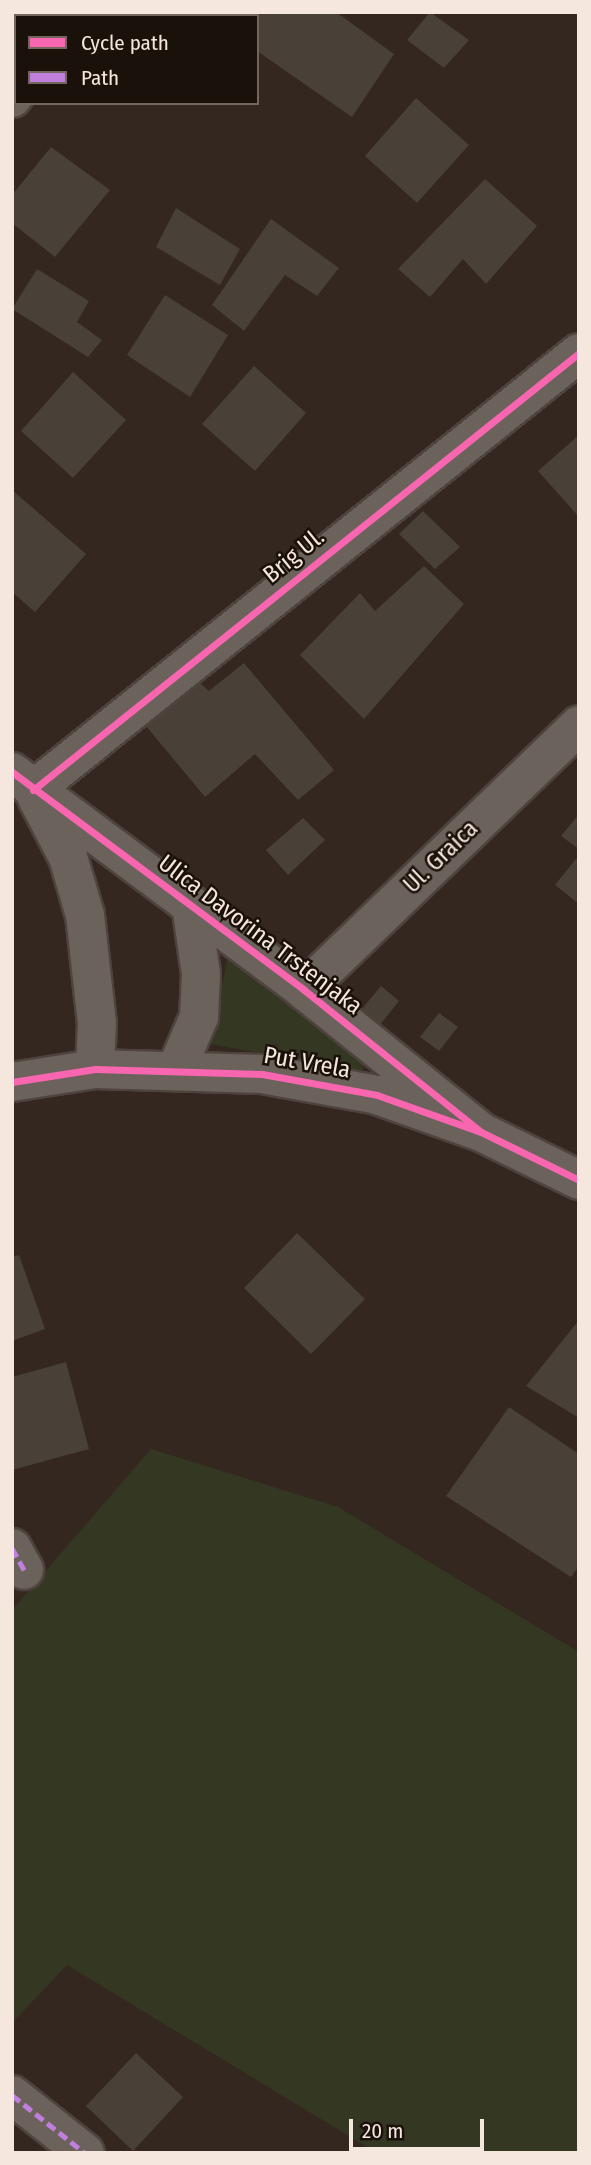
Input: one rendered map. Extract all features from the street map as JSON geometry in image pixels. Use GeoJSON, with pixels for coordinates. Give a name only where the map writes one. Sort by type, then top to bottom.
{"type":"FeatureCollection","features":[{"type":"Feature","properties":{"kind":"street","name":"Brig Ul."},"geometry":{"type":"LineString","coordinates":[[23,781],[579,352]]}},
{"type":"Feature","properties":{"kind":"street","name":"Ul. Graica"},"geometry":{"type":"LineString","coordinates":[[304,990],[579,725]]}},
{"type":"Feature","properties":{"kind":"street","name":"Ulica Davorina Trstenjaka"},"geometry":{"type":"LineString","coordinates":[[23,781],[304,990],[481,1132]]}},
{"type":"Feature","properties":{"kind":"street"},"geometry":{"type":"LineString","coordinates":[[23,781],[68,857],[85,915],[97,1023],[95,1069]]}},
{"type":"Feature","properties":{"kind":"street"},"geometry":{"type":"LineString","coordinates":[[177,1068],[199,1017],[201,974],[191,905]]}},
{"type":"Feature","properties":{"kind":"street","name":"Put Vrela"},"geometry":{"type":"LineString","coordinates":[[12,1082],[95,1069],[177,1068],[262,1074],[377,1095],[481,1132],[579,1180]]}},
{"type":"Feature","properties":{"kind":"street"},"geometry":{"type":"LineString","coordinates":[[12,2095],[85,2153]]}},
{"type":"Feature","properties":{"kind":"green space"},"geometry":{"type":"Polygon","coordinates":[[[228,956],[367,1060],[362,1071],[210,1044],[228,956]]]}},
{"type":"Feature","properties":{"kind":"green space"},"geometry":{"type":"Polygon","coordinates":[[[151,1449],[338,1507],[579,1652],[579,2153],[377,2153],[67,1965],[12,2023],[12,1610],[151,1449]]]}},
{"type":"Feature","properties":{"kind":"building"},"geometry":{"type":"Polygon","coordinates":[[[170,12],[172,14],[132,14],[170,12]]]}},
{"type":"Feature","properties":{"kind":"building"},"geometry":{"type":"Polygon","coordinates":[[[238,12],[336,12],[394,54],[352,117],[259,52],[259,14],[238,12]]]}},
{"type":"Feature","properties":{"kind":"building"},"geometry":{"type":"Polygon","coordinates":[[[430,12],[469,40],[444,68],[407,40],[430,12]]]}},
{"type":"Feature","properties":{"kind":"building"},"geometry":{"type":"Polygon","coordinates":[[[416,98],[469,145],[417,203],[365,156],[416,98]]]}},
{"type":"Feature","properties":{"kind":"building"},"geometry":{"type":"Polygon","coordinates":[[[51,147],[110,190],[55,257],[12,223],[12,195],[51,147]]]}},
{"type":"Feature","properties":{"kind":"building"},"geometry":{"type":"Polygon","coordinates":[[[485,179],[537,226],[486,284],[463,259],[430,297],[398,269],[485,179]]]}},
{"type":"Feature","properties":{"kind":"building"},"geometry":{"type":"Polygon","coordinates":[[[176,208],[240,249],[220,285],[156,247],[176,208]]]}},
{"type":"Feature","properties":{"kind":"building"},"geometry":{"type":"Polygon","coordinates":[[[271,219],[339,268],[317,296],[285,275],[244,331],[212,305],[271,219]]]}},
{"type":"Feature","properties":{"kind":"building"},"geometry":{"type":"Polygon","coordinates":[[[37,269],[89,301],[77,322],[102,340],[88,357],[12,309],[37,269]]]}},
{"type":"Feature","properties":{"kind":"building"},"geometry":{"type":"Polygon","coordinates":[[[165,295],[228,335],[190,397],[127,355],[165,295]]]}},
{"type":"Feature","properties":{"kind":"building"},"geometry":{"type":"Polygon","coordinates":[[[254,366],[306,413],[255,471],[202,424],[254,366]]]}},
{"type":"Feature","properties":{"kind":"building"},"geometry":{"type":"Polygon","coordinates":[[[73,372],[126,420],[73,478],[21,431],[73,372]]]}},
{"type":"Feature","properties":{"kind":"building"},"geometry":{"type":"Polygon","coordinates":[[[579,435],[579,517],[538,471],[579,435]]]}},
{"type":"Feature","properties":{"kind":"building"},"geometry":{"type":"Polygon","coordinates":[[[12,490],[86,554],[35,612],[12,592],[12,490]]]}},
{"type":"Feature","properties":{"kind":"building"},"geometry":{"type":"Polygon","coordinates":[[[423,511],[460,547],[435,569],[399,534],[423,511]]]}},
{"type":"Feature","properties":{"kind":"building"},"geometry":{"type":"Polygon","coordinates":[[[424,566],[464,604],[364,719],[300,655],[360,593],[375,611],[424,566]]]}},
{"type":"Feature","properties":{"kind":"building"},"geometry":{"type":"Polygon","coordinates":[[[244,663],[334,770],[298,800],[255,754],[205,797],[146,726],[199,682],[209,691],[244,663]]]}},
{"type":"Feature","properties":{"kind":"building"},"geometry":{"type":"Polygon","coordinates":[[[579,814],[579,849],[561,836],[579,814]]]}},
{"type":"Feature","properties":{"kind":"building"},"geometry":{"type":"Polygon","coordinates":[[[303,818],[325,840],[288,875],[266,850],[303,818]]]}},
{"type":"Feature","properties":{"kind":"building"},"geometry":{"type":"Polygon","coordinates":[[[579,855],[579,904],[555,885],[579,855]]]}},
{"type":"Feature","properties":{"kind":"building"},"geometry":{"type":"Polygon","coordinates":[[[381,986],[399,1001],[380,1025],[361,1010],[381,986]]]}},
{"type":"Feature","properties":{"kind":"building"},"geometry":{"type":"Polygon","coordinates":[[[439,1013],[458,1027],[439,1051],[420,1037],[439,1013]]]}},
{"type":"Feature","properties":{"kind":"building"},"geometry":{"type":"Polygon","coordinates":[[[297,1233],[365,1299],[311,1354],[244,1288],[297,1233]]]}},
{"type":"Feature","properties":{"kind":"building"},"geometry":{"type":"Polygon","coordinates":[[[19,1255],[45,1329],[12,1341],[12,1257],[19,1255]]]}},
{"type":"Feature","properties":{"kind":"building"},"geometry":{"type":"Polygon","coordinates":[[[579,1320],[579,1418],[526,1386],[579,1320]]]}},
{"type":"Feature","properties":{"kind":"building"},"geometry":{"type":"Polygon","coordinates":[[[66,1362],[89,1449],[12,1470],[12,1377],[66,1362]]]}},
{"type":"Feature","properties":{"kind":"building"},"geometry":{"type":"Polygon","coordinates":[[[509,1407],[579,1454],[579,1566],[571,1577],[446,1496],[509,1407]]]}},
{"type":"Feature","properties":{"kind":"building"},"geometry":{"type":"Polygon","coordinates":[[[136,2053],[183,2097],[133,2151],[86,2106],[136,2053]]]}},
{"type":"Feature","properties":{"kind":"marked path"},"geometry":{"type":"LineString","coordinates":[[12,1548],[24,1570]]}},
{"type":"Feature","properties":{"kind":"marked path"},"geometry":{"type":"LineString","coordinates":[[12,2095],[85,2153]]}},
{"type":"Feature","properties":{"kind":"cycle path"},"geometry":{"type":"LineString","coordinates":[[33,790],[579,353]]}},
{"type":"Feature","properties":{"kind":"cycle path"},"geometry":{"type":"LineString","coordinates":[[12,772],[304,990],[481,1132]]}},
{"type":"Feature","properties":{"kind":"cycle path"},"geometry":{"type":"LineString","coordinates":[[12,1082],[95,1069],[262,1074],[377,1095],[481,1132],[579,1180]]}}]}
